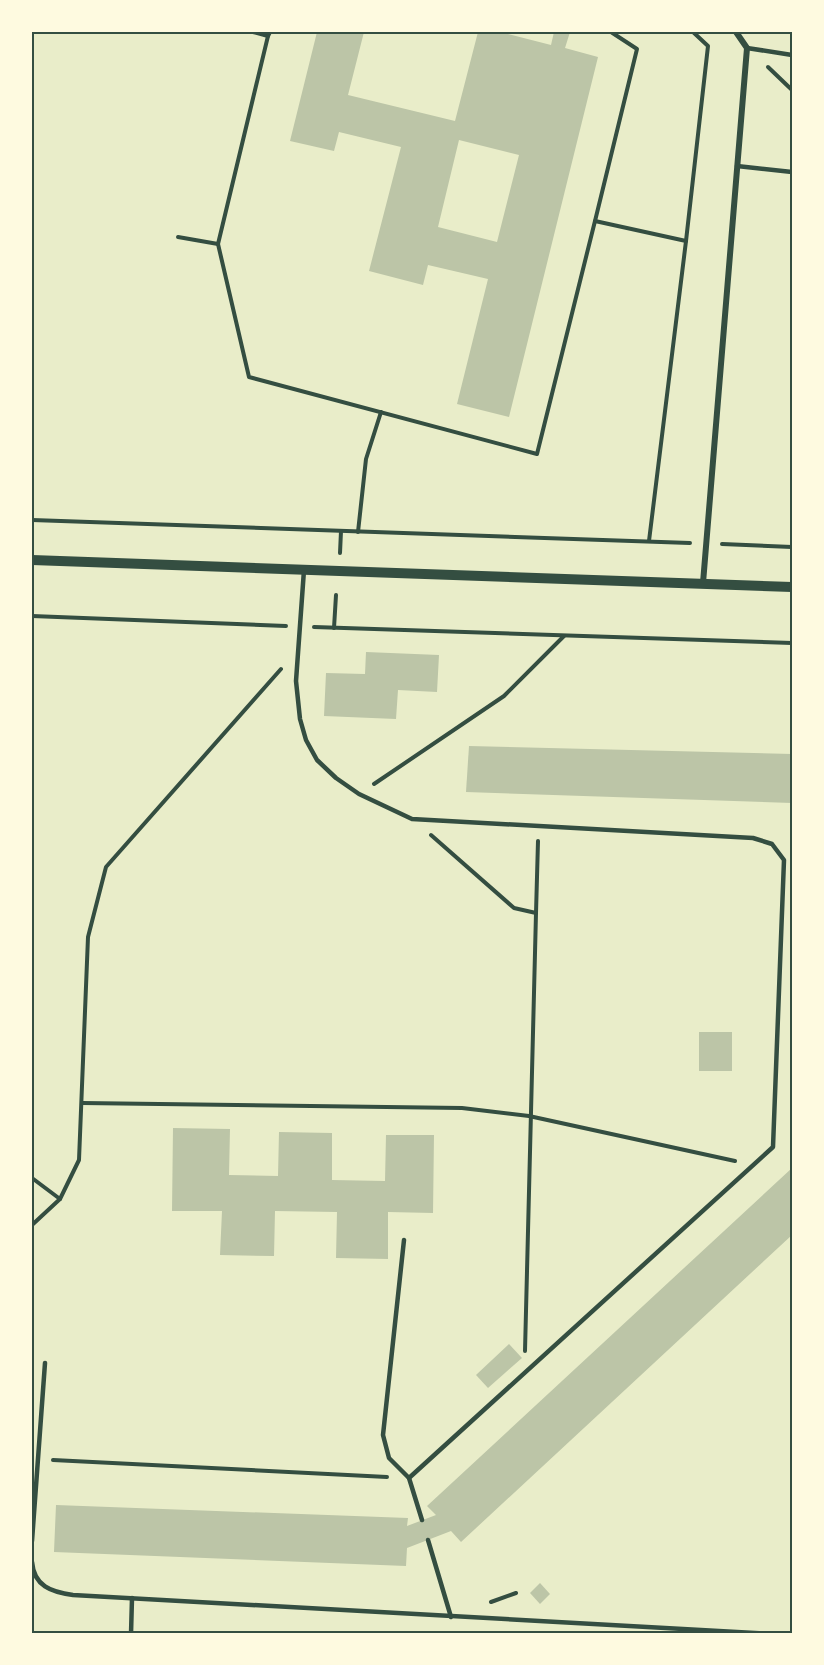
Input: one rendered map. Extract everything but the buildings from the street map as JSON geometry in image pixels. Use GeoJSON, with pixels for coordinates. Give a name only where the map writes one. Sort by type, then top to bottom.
{"type":"FeatureCollection","features":[{"type":"Feature","properties":{"kind":"street"},"geometry":{"type":"LineString","coordinates":[[703,584],[747,48],[735,32]]}},
{"type":"Feature","properties":{"kind":"street"},"geometry":{"type":"LineString","coordinates":[[32,560],[792,587]]}},
{"type":"Feature","properties":{"kind":"lane"},"geometry":{"type":"LineString","coordinates":[[747,48],[792,55]]}},
{"type":"Feature","properties":{"kind":"lane"},"geometry":{"type":"LineString","coordinates":[[737,166],[792,171]]}},
{"type":"Feature","properties":{"kind":"lane"},"geometry":{"type":"LineString","coordinates":[[304,570],[299,627],[297,696],[306,740],[323,767],[359,794],[412,819],[753,838],[772,844],[784,860],[773,1147],[409,1478]]}},
{"type":"Feature","properties":{"kind":"lane"},"geometry":{"type":"LineString","coordinates":[[404,1240],[383,1435],[389,1458],[409,1478],[422,1521]]}},
{"type":"Feature","properties":{"kind":"lane"},"geometry":{"type":"LineString","coordinates":[[32,1541],[45,1363]]}},
{"type":"Feature","properties":{"kind":"lane"},"geometry":{"type":"LineString","coordinates":[[428,1540],[451,1617]]}},
{"type":"Feature","properties":{"kind":"lane"},"geometry":{"type":"LineString","coordinates":[[32,1562],[36,1579],[42,1586],[72,1595],[774,1634]]}},
{"type":"Feature","properties":{"kind":"lane"},"geometry":{"type":"LineString","coordinates":[[131,1634],[132,1598]]}},
{"type":"Feature","properties":{"kind":"path"},"geometry":{"type":"LineString","coordinates":[[254,32],[269,34],[218,244],[249,377],[537,454],[637,49],[611,32]]}},
{"type":"Feature","properties":{"kind":"path"},"geometry":{"type":"LineString","coordinates":[[649,541],[708,46],[693,32]]}},
{"type":"Feature","properties":{"kind":"path"},"geometry":{"type":"LineString","coordinates":[[595,221],[686,240]]}},
{"type":"Feature","properties":{"kind":"path"},"geometry":{"type":"LineString","coordinates":[[178,237],[218,244]]}},
{"type":"Feature","properties":{"kind":"path"},"geometry":{"type":"LineString","coordinates":[[357,532],[366,459],[381,412]]}},
{"type":"Feature","properties":{"kind":"path"},"geometry":{"type":"LineString","coordinates":[[32,520],[792,547]]}},
{"type":"Feature","properties":{"kind":"path"},"geometry":{"type":"LineString","coordinates":[[340,554],[341,531]]}},
{"type":"Feature","properties":{"kind":"path"},"geometry":{"type":"LineString","coordinates":[[334,628],[336,595]]}},
{"type":"Feature","properties":{"kind":"path"},"geometry":{"type":"LineString","coordinates":[[32,616],[792,643]]}},
{"type":"Feature","properties":{"kind":"path"},"geometry":{"type":"LineString","coordinates":[[359,794],[504,696],[564,636]]}},
{"type":"Feature","properties":{"kind":"path"},"geometry":{"type":"LineString","coordinates":[[32,1225],[60,1199],[79,1160],[88,937],[106,867],[298,651]]}},
{"type":"Feature","properties":{"kind":"path"},"geometry":{"type":"LineString","coordinates":[[412,819],[514,908],[536,913]]}},
{"type":"Feature","properties":{"kind":"path"},"geometry":{"type":"LineString","coordinates":[[524,1372],[538,826]]}},
{"type":"Feature","properties":{"kind":"path"},"geometry":{"type":"LineString","coordinates":[[81,1103],[462,1107],[529,1116],[753,1165]]}},
{"type":"Feature","properties":{"kind":"path"},"geometry":{"type":"LineString","coordinates":[[32,1178],[60,1199]]}},
{"type":"Feature","properties":{"kind":"path"},"geometry":{"type":"LineString","coordinates":[[38,1460],[409,1478]]}}]}
